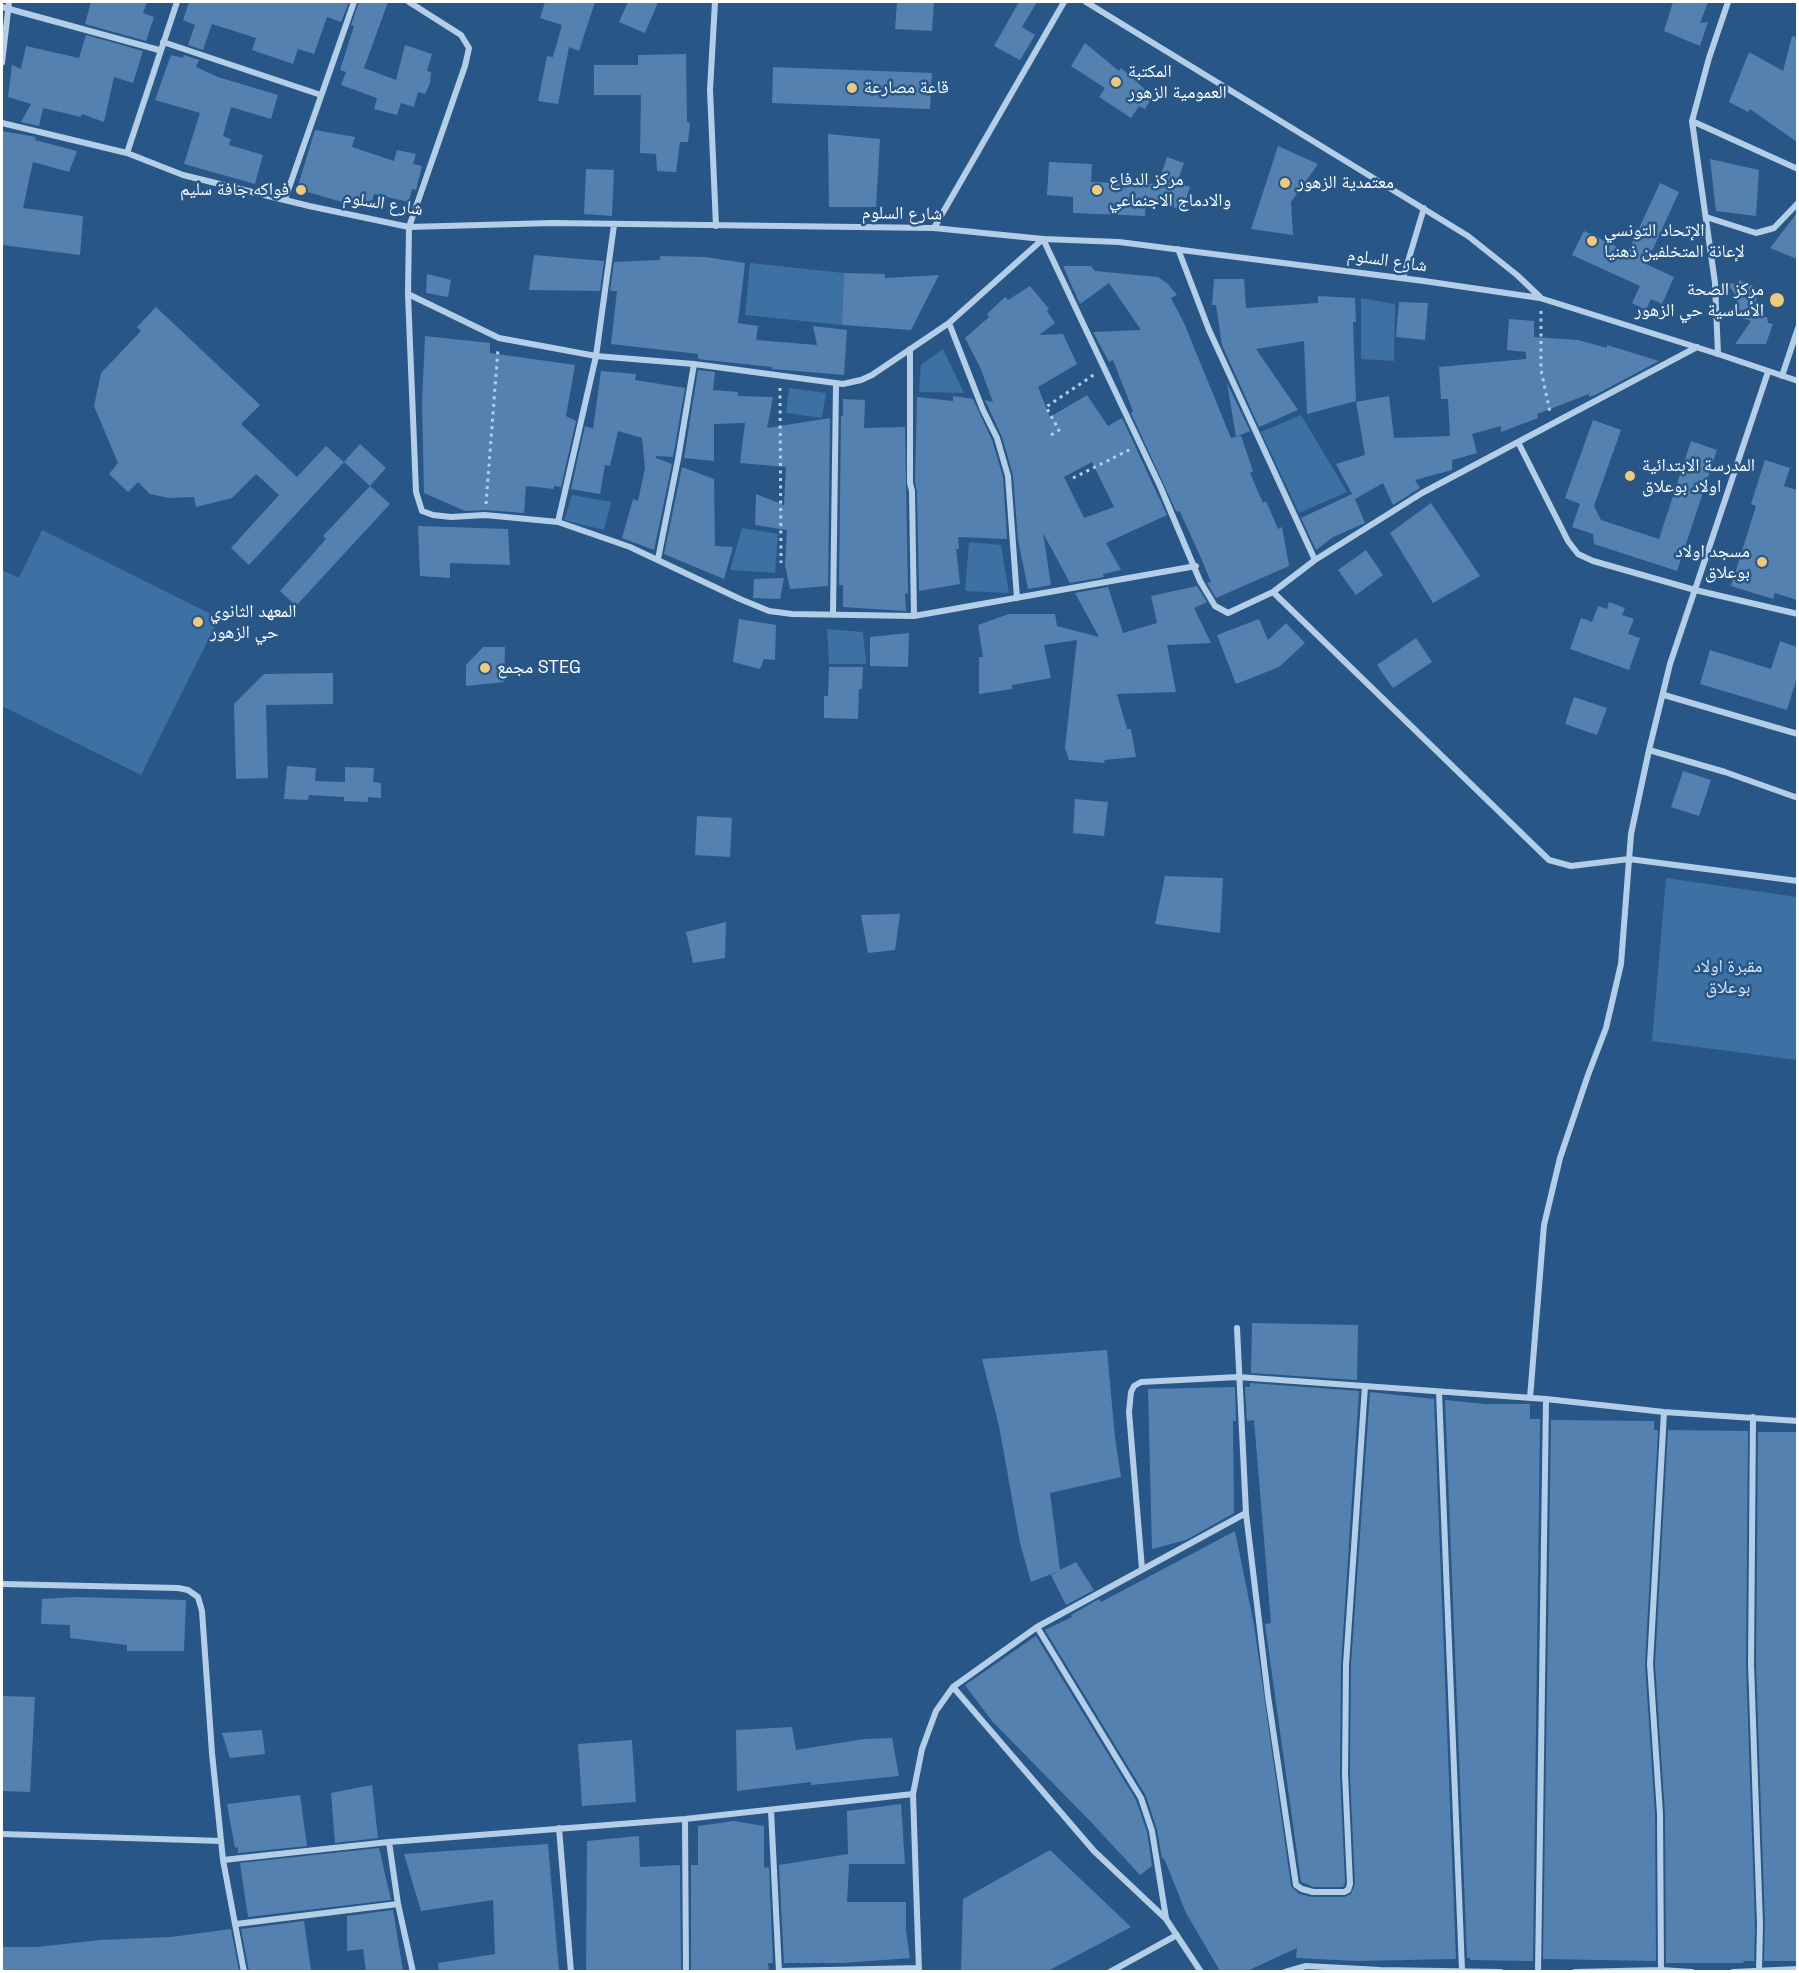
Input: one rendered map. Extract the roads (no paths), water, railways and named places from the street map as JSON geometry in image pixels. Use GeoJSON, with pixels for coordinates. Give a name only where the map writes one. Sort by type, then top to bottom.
{"type":"FeatureCollection","features":[{"type":"Feature","properties":{"kind":"street"},"geometry":{"type":"LineString","coordinates":[[128,153],[159,50],[177,2]]}},
{"type":"Feature","properties":{"kind":"street"},"geometry":{"type":"LineString","coordinates":[[285,199],[354,2]]}},
{"type":"Feature","properties":{"kind":"street"},"geometry":{"type":"LineString","coordinates":[[409,2],[461,35],[469,48],[465,66],[409,227],[408,294],[416,492],[422,512],[451,517],[485,515],[558,522],[630,547],[740,599],[769,610],[799,614],[914,616],[1196,566]]}},
{"type":"Feature","properties":{"kind":"street"},"geometry":{"type":"LineString","coordinates":[[715,2],[710,90],[716,226]]}},
{"type":"Feature","properties":{"kind":"street"},"geometry":{"type":"LineString","coordinates":[[934,228],[1064,2]]}},
{"type":"Feature","properties":{"kind":"street"},"geometry":{"type":"LineString","coordinates":[[1086,2],[1468,236],[1517,275],[1540,298]]}},
{"type":"Feature","properties":{"kind":"street"},"geometry":{"type":"LineString","coordinates":[[1718,354],[1715,283],[1692,121],[1709,58],[1728,2]]}},
{"type":"Feature","properties":{"kind":"street"},"geometry":{"type":"LineString","coordinates":[[2,63],[6,6],[159,50]]}},
{"type":"Feature","properties":{"kind":"street"},"geometry":{"type":"LineString","coordinates":[[163,42],[321,95]]}},
{"type":"Feature","properties":{"kind":"street"},"geometry":{"type":"LineString","coordinates":[[1692,121],[1797,169]]}},
{"type":"Feature","properties":{"kind":"street","name":"شارع السلوم"},"geometry":{"type":"LineString","coordinates":[[2,123],[128,153],[183,175],[309,206],[409,227],[552,223],[934,228],[1043,239],[1119,242],[1403,278],[1540,298],[1797,381]]}},
{"type":"Feature","properties":{"kind":"street"},"geometry":{"type":"LineString","coordinates":[[1706,217],[1756,233],[1774,228],[1797,203]]}},
{"type":"Feature","properties":{"kind":"street"},"geometry":{"type":"LineString","coordinates":[[1403,278],[1424,208]]}},
{"type":"Feature","properties":{"kind":"street"},"geometry":{"type":"LineString","coordinates":[[558,522],[596,356],[614,225]]}},
{"type":"Feature","properties":{"kind":"street"},"geometry":{"type":"LineString","coordinates":[[408,294],[499,338],[596,356],[694,364],[836,384],[849,383],[861,380],[883,368],[949,323],[1043,239],[1140,444],[1196,566],[1200,581],[1215,606],[1228,614],[1273,592],[1315,560],[1422,493],[1697,347]]}},
{"type":"Feature","properties":{"kind":"street"},"geometry":{"type":"LineString","coordinates":[[1178,249],[1209,330],[1315,560]]}},
{"type":"Feature","properties":{"kind":"street"},"geometry":{"type":"LineString","coordinates":[[949,323],[983,410],[997,438],[1008,476],[1017,598]]}},
{"type":"Feature","properties":{"kind":"street"},"geometry":{"type":"LineString","coordinates":[[1782,376],[1797,328]]}},
{"type":"Feature","properties":{"kind":"street"},"geometry":{"type":"LineString","coordinates":[[910,349],[910,483],[914,616]]}},
{"type":"Feature","properties":{"kind":"street"},"geometry":{"type":"LineString","coordinates":[[658,559],[694,364]]}},
{"type":"Feature","properties":{"kind":"street"},"geometry":{"type":"LineString","coordinates":[[1530,1398],[1544,1225],[1560,1158],[1606,1028],[1619,974],[1631,834],[1649,750],[1670,664],[1768,372]]}},
{"type":"Feature","properties":{"kind":"street"},"geometry":{"type":"LineString","coordinates":[[833,615],[836,384]]}},
{"type":"Feature","properties":{"kind":"street"},"geometry":{"type":"LineString","coordinates":[[1518,442],[1568,541],[1578,554],[1593,561],[1695,590],[1797,614]]}},
{"type":"Feature","properties":{"kind":"street"},"geometry":{"type":"LineString","coordinates":[[1273,592],[1549,860],[1571,866],[1629,859],[1797,881]]}},
{"type":"Feature","properties":{"kind":"street"},"geometry":{"type":"LineString","coordinates":[[1664,695],[1797,734]]}},
{"type":"Feature","properties":{"kind":"street"},"geometry":{"type":"LineString","coordinates":[[1649,750],[1725,772],[1797,798]]}},
{"type":"Feature","properties":{"kind":"street"},"geometry":{"type":"LineString","coordinates":[[1237,1328],[1245,1513],[1268,1696],[1296,1885],[1302,1890],[1313,1892],[1344,1892],[1350,1887],[1345,1774],[1346,1665],[1365,1386]]}},
{"type":"Feature","properties":{"kind":"street"},"geometry":{"type":"LineString","coordinates":[[1142,1569],[1129,1412],[1134,1386],[1141,1382],[1239,1377],[1546,1399],[1664,1412],[1797,1421]]}},
{"type":"Feature","properties":{"kind":"street"},"geometry":{"type":"LineString","coordinates":[[1439,1392],[1462,1970]]}},
{"type":"Feature","properties":{"kind":"street"},"geometry":{"type":"LineString","coordinates":[[1539,1971],[1546,1399]]}},
{"type":"Feature","properties":{"kind":"street"},"geometry":{"type":"LineString","coordinates":[[1661,1970],[1660,1814],[1650,1664],[1664,1412]]}},
{"type":"Feature","properties":{"kind":"street"},"geometry":{"type":"LineString","coordinates":[[1753,1417],[1751,1664],[1760,1925],[1759,1970]]}},
{"type":"Feature","properties":{"kind":"street"},"geometry":{"type":"LineString","coordinates":[[771,1810],[779,1971],[919,1970],[913,1794],[922,1749],[936,1711],[953,1687],[1037,1626],[1245,1513]]}},
{"type":"Feature","properties":{"kind":"street"},"geometry":{"type":"LineString","coordinates":[[2,1584],[178,1588],[188,1590],[198,1597],[202,1611],[223,1860],[244,1971]]}},
{"type":"Feature","properties":{"kind":"street"},"geometry":{"type":"LineString","coordinates":[[1037,1626],[1142,1798],[1152,1831],[1166,1919]]}},
{"type":"Feature","properties":{"kind":"street"},"geometry":{"type":"LineString","coordinates":[[953,1687],[1094,1851],[1166,1919],[1201,1971]]}},
{"type":"Feature","properties":{"kind":"street"},"geometry":{"type":"LineString","coordinates":[[223,1860],[388,1842],[685,1819],[913,1794]]}},
{"type":"Feature","properties":{"kind":"street"},"geometry":{"type":"LineString","coordinates":[[685,1819],[686,1971]]}},
{"type":"Feature","properties":{"kind":"street"},"geometry":{"type":"LineString","coordinates":[[559,1828],[571,1971]]}},
{"type":"Feature","properties":{"kind":"street"},"geometry":{"type":"LineString","coordinates":[[2,1834],[221,1841]]}},
{"type":"Feature","properties":{"kind":"street"},"geometry":{"type":"LineString","coordinates":[[388,1842],[398,1904],[413,1971]]}},
{"type":"Feature","properties":{"kind":"street"},"geometry":{"type":"LineString","coordinates":[[236,1924],[398,1904]]}},
{"type":"Feature","properties":{"kind":"street"},"geometry":{"type":"LineString","coordinates":[[1110,1971],[1177,1935]]}},
{"type":"Feature","properties":{"kind":"street"},"geometry":{"type":"LineString","coordinates":[[1285,1971],[1306,1966],[1321,1970],[1501,1971]]}},
{"type":"Feature","properties":{"kind":"street"},"geometry":{"type":"LineString","coordinates":[[1733,1971],[1797,1970]]}},
{"type":"Feature","properties":{"kind":"street"},"geometry":{"type":"LineString","coordinates":[[1575,1971],[1692,1971]]}},
{"type":"Feature","properties":{"kind":"place","name":"المكتبة العمومية الزهور"},"geometry":{"type":"Point","coordinates":[1116,82]}},
{"type":"Feature","properties":{"kind":"place","name":"قاعة مصارعة"},"geometry":{"type":"Point","coordinates":[852,88]}},
{"type":"Feature","properties":{"kind":"place","name":"معتمدية الزهور"},"geometry":{"type":"Point","coordinates":[1285,183]}},
{"type":"Feature","properties":{"kind":"place","name":"فواكه جافة سليم"},"geometry":{"type":"Point","coordinates":[301,190]}},
{"type":"Feature","properties":{"kind":"place","name":"مركز الدفاع والادماج الاجنماعي"},"geometry":{"type":"Point","coordinates":[1097,190]}},
{"type":"Feature","properties":{"kind":"place","name":"الإتحاد التونسي لإعانة المتخلفين ذهنيا"},"geometry":{"type":"Point","coordinates":[1592,241]}},
{"type":"Feature","properties":{"kind":"place","name":"مركز الصحة الأساسية حي الزهور"},"geometry":{"type":"Point","coordinates":[1777,300]}},
{"type":"Feature","properties":{"kind":"place","name":"المدرسة الابتدائية اولاد بوعلاق"},"geometry":{"type":"Point","coordinates":[1630,476]}},
{"type":"Feature","properties":{"kind":"place","name":"مسجد اولاد بوعلاق"},"geometry":{"type":"Point","coordinates":[1762,562]}},
{"type":"Feature","properties":{"kind":"place","name":"المعهد الثانوي حي الزهور"},"geometry":{"type":"Point","coordinates":[198,622]}},
{"type":"Feature","properties":{"kind":"place","name":"مجمع STEG"},"geometry":{"type":"Point","coordinates":[485,668]}},
{"type":"Feature","properties":{"kind":"park label","name":"مقبرة اولاد بوعلاق"},"geometry":{"type":"Point","coordinates":[1728,977]}}]}
